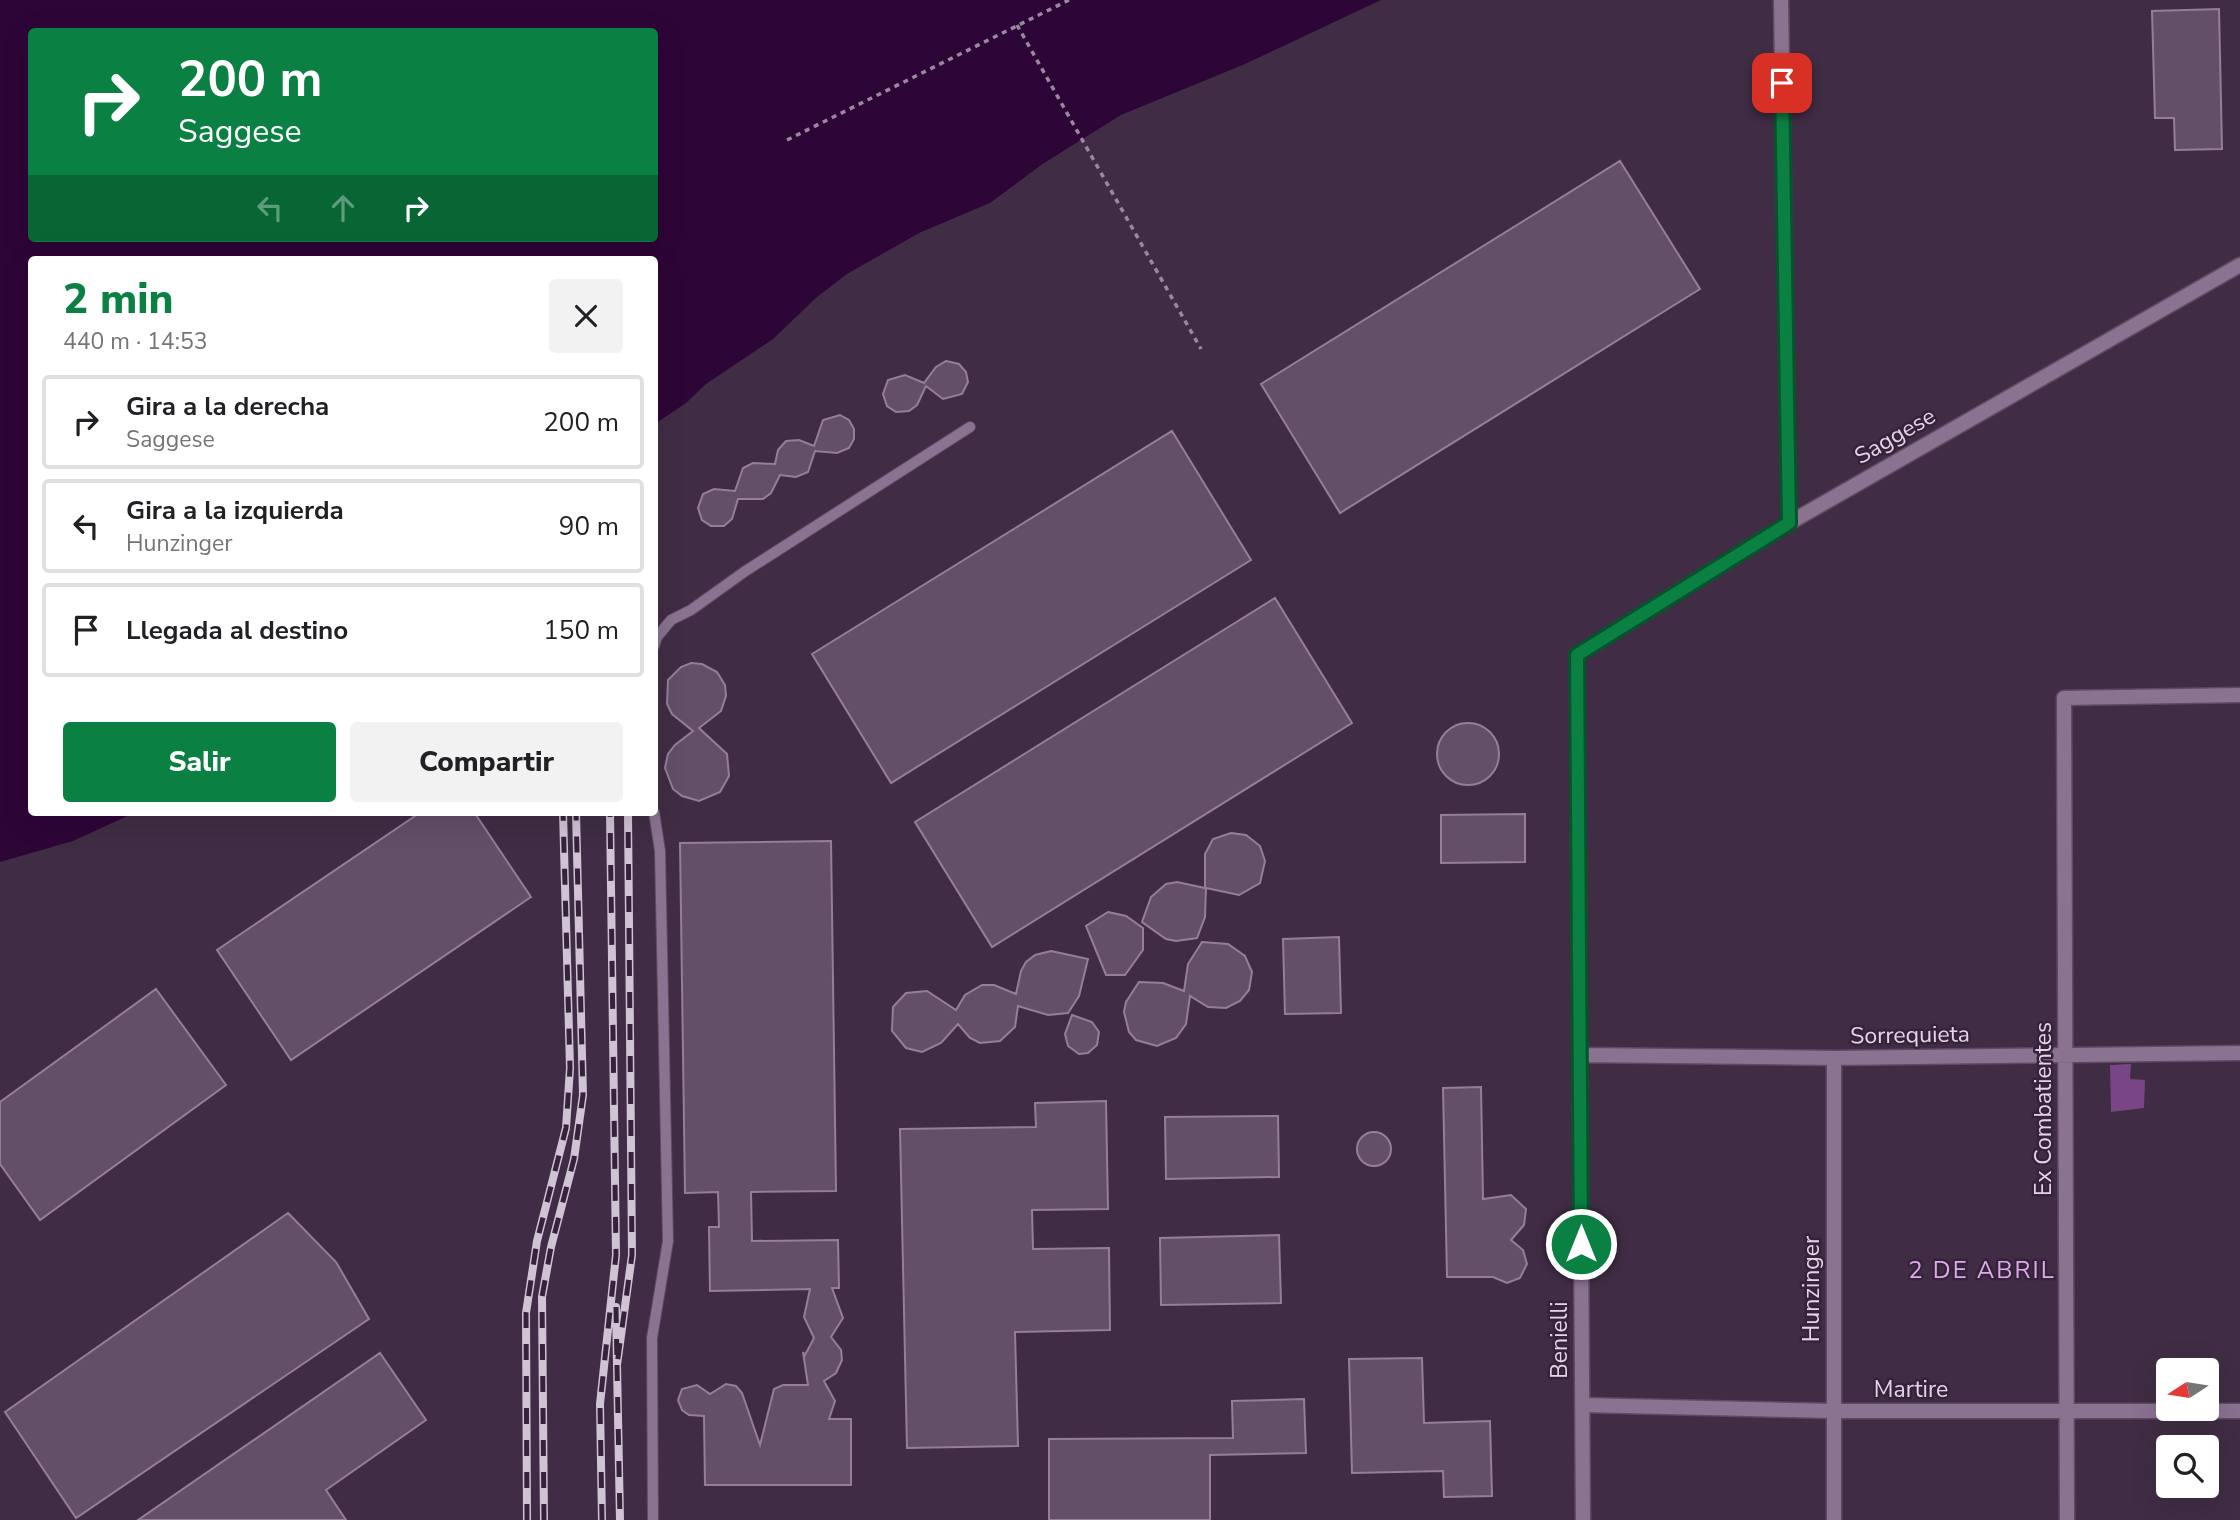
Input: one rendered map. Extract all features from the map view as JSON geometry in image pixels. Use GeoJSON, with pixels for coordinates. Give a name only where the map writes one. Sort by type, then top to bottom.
{"type":"FeatureCollection","features":[{"type":"Feature","properties":{"kind":"street"},"geometry":{"type":"LineString","coordinates":[[1781,0],[1789,523]]}},
{"type":"Feature","properties":{"kind":"street","name":"Saggese"},"geometry":{"type":"LineString","coordinates":[[1577,655],[1789,523],[2240,265]]}},
{"type":"Feature","properties":{"kind":"street","name":"Benielli"},"geometry":{"type":"LineString","coordinates":[[1577,655],[1583,1520]]}},
{"type":"Feature","properties":{"kind":"street","name":"Ex Combatientes"},"geometry":{"type":"LineString","coordinates":[[2067,1520],[2064,698],[2240,695]]}},
{"type":"Feature","properties":{"kind":"street","name":"Sorrequieta"},"geometry":{"type":"LineString","coordinates":[[1580,1055],[1834,1058],[2240,1053]]}},
{"type":"Feature","properties":{"kind":"street","name":"Hunzinger"},"geometry":{"type":"LineString","coordinates":[[1834,1058],[1834,1520]]}},
{"type":"Feature","properties":{"kind":"street","name":"Martire"},"geometry":{"type":"LineString","coordinates":[[1582,1405],[1834,1411],[2240,1411]]}},
{"type":"Feature","properties":{"kind":"lane"},"geometry":{"type":"LineString","coordinates":[[658,636],[671,620],[691,610],[744,572],[970,427]]}},
{"type":"Feature","properties":{"kind":"lane"},"geometry":{"type":"LineString","coordinates":[[653,1520],[652,1338],[668,1241],[660,851],[655,816]]}},
{"type":"Feature","properties":{"kind":"path"},"geometry":{"type":"LineString","coordinates":[[788,140],[1069,0]]}},
{"type":"Feature","properties":{"kind":"path"},"geometry":{"type":"LineString","coordinates":[[1017,24],[1201,349]]}},
{"type":"Feature","properties":{"kind":"shaded area"},"geometry":{"type":"Polygon","coordinates":[[[0,0],[1381,0],[1245,64],[1121,115],[1041,165],[990,203],[919,233],[847,274],[817,297],[773,339],[706,384],[686,403],[658,422],[658,256],[28,256],[28,816],[127,816],[73,841],[0,862],[0,0]]]}},
{"type":"Feature","properties":{"kind":"shaded area"},"geometry":{"type":"Polygon","coordinates":[[[2131,1064],[2130,1079],[2145,1080],[2144,1108],[2111,1112],[2110,1065],[2131,1064]]]}},
{"type":"Feature","properties":{"kind":"building"},"geometry":{"type":"Polygon","coordinates":[[[2219,9],[2222,149],[2175,150],[2174,118],[2155,118],[2152,11],[2219,9]]]}},
{"type":"Feature","properties":{"kind":"building"},"geometry":{"type":"Polygon","coordinates":[[[1620,161],[1700,289],[1340,513],[1261,384],[1620,161]]]}},
{"type":"Feature","properties":{"kind":"building"},"geometry":{"type":"Polygon","coordinates":[[[946,361],[959,364],[966,372],[968,382],[962,394],[943,399],[926,386],[917,405],[909,411],[896,412],[887,406],[883,394],[888,380],[905,375],[924,383],[936,367],[946,361]]]}},
{"type":"Feature","properties":{"kind":"building"},"geometry":{"type":"Polygon","coordinates":[[[840,415],[849,420],[854,429],[854,439],[849,448],[837,453],[815,451],[808,472],[796,477],[780,475],[771,493],[763,499],[738,499],[732,519],[724,526],[711,526],[702,520],[698,508],[703,494],[714,489],[735,491],[743,468],[753,463],[775,464],[778,450],[786,441],[799,440],[814,446],[823,420],[840,415]]]}},
{"type":"Feature","properties":{"kind":"building"},"geometry":{"type":"Polygon","coordinates":[[[1172,431],[1251,560],[891,783],[812,654],[1172,431]]]}},
{"type":"Feature","properties":{"kind":"building"},"geometry":{"type":"Polygon","coordinates":[[[1275,598],[1352,723],[992,947],[915,822],[1275,598]]]}},
{"type":"Feature","properties":{"kind":"building"},"geometry":{"type":"Polygon","coordinates":[[[691,663],[702,664],[717,672],[725,685],[726,696],[721,711],[699,728],[727,754],[729,776],[720,792],[699,801],[682,796],[673,789],[665,768],[668,754],[693,731],[672,714],[667,704],[668,680],[681,667],[691,663]]]}},
{"type":"Feature","properties":{"kind":"building"},"geometry":{"type":"Polygon","coordinates":[[[1462,723],[1474,723],[1490,732],[1497,742],[1497,766],[1490,776],[1474,785],[1462,785],[1451,780],[1442,771],[1437,760],[1437,748],[1442,737],[1451,728],[1462,723]]]}},
{"type":"Feature","properties":{"kind":"building"},"geometry":{"type":"Polygon","coordinates":[[[1525,814],[1525,862],[1441,863],[1441,815],[1525,814]]]}},
{"type":"Feature","properties":{"kind":"building"},"geometry":{"type":"Polygon","coordinates":[[[415,816],[477,816],[531,897],[291,1060],[217,950],[415,816]]]}},
{"type":"Feature","properties":{"kind":"building"},"geometry":{"type":"Polygon","coordinates":[[[1231,833],[1246,835],[1260,846],[1265,861],[1260,883],[1239,895],[1206,888],[1205,917],[1197,938],[1176,941],[1166,939],[1142,922],[1151,897],[1166,884],[1177,882],[1205,888],[1205,854],[1213,839],[1231,833]]]}},
{"type":"Feature","properties":{"kind":"building"},"geometry":{"type":"Polygon","coordinates":[[[831,841],[836,1191],[751,1192],[752,1241],[838,1240],[839,1288],[832,1288],[843,1318],[831,1337],[841,1350],[842,1360],[836,1373],[824,1381],[835,1401],[829,1419],[851,1419],[851,1485],[705,1485],[704,1416],[689,1415],[682,1410],[678,1400],[682,1389],[697,1385],[710,1394],[726,1384],[736,1386],[742,1393],[760,1445],[774,1389],[783,1385],[808,1385],[803,1352],[805,1355],[814,1338],[804,1317],[810,1289],[710,1291],[709,1227],[719,1227],[718,1192],[685,1193],[680,843],[831,841]]]}},
{"type":"Feature","properties":{"kind":"building"},"geometry":{"type":"Polygon","coordinates":[[[1108,912],[1126,916],[1143,928],[1143,950],[1125,975],[1106,975],[1086,926],[1108,912]]]}},
{"type":"Feature","properties":{"kind":"building"},"geometry":{"type":"Polygon","coordinates":[[[1339,937],[1341,1013],[1285,1014],[1283,939],[1339,937]]]}},
{"type":"Feature","properties":{"kind":"building"},"geometry":{"type":"Polygon","coordinates":[[[1202,942],[1228,944],[1245,956],[1252,972],[1249,990],[1240,1001],[1226,1008],[1208,1007],[1190,996],[1186,1024],[1176,1038],[1157,1046],[1136,1040],[1129,1032],[1124,1012],[1126,1002],[1139,982],[1163,983],[1184,991],[1188,964],[1202,942]]]}},
{"type":"Feature","properties":{"kind":"building"},"geometry":{"type":"Polygon","coordinates":[[[1051,951],[1088,959],[1079,996],[1068,1013],[1048,1015],[1018,1006],[1015,1027],[1000,1041],[980,1043],[970,1038],[958,1024],[941,1043],[922,1052],[906,1048],[892,1031],[893,1007],[906,993],[927,991],[956,1010],[965,995],[982,985],[994,985],[1016,994],[1026,962],[1035,955],[1051,951]]]}},
{"type":"Feature","properties":{"kind":"building"},"geometry":{"type":"Polygon","coordinates":[[[156,989],[226,1085],[40,1220],[0,1164],[0,1102],[156,989]]]}},
{"type":"Feature","properties":{"kind":"building"},"geometry":{"type":"Polygon","coordinates":[[[1072,1015],[1092,1022],[1099,1032],[1097,1045],[1088,1053],[1079,1054],[1068,1046],[1065,1034],[1072,1015]]]}},
{"type":"Feature","properties":{"kind":"building"},"geometry":{"type":"Polygon","coordinates":[[[1481,1087],[1483,1199],[1511,1195],[1526,1209],[1524,1225],[1511,1240],[1523,1250],[1527,1264],[1520,1278],[1507,1283],[1493,1277],[1447,1277],[1443,1088],[1481,1087]]]}},
{"type":"Feature","properties":{"kind":"building"},"geometry":{"type":"Polygon","coordinates":[[[1106,1101],[1108,1209],[1032,1210],[1033,1249],[1109,1248],[1110,1330],[1015,1332],[1018,1446],[907,1448],[900,1129],[1036,1127],[1035,1103],[1106,1101]]]}},
{"type":"Feature","properties":{"kind":"building"},"geometry":{"type":"Polygon","coordinates":[[[1278,1116],[1279,1177],[1166,1179],[1165,1117],[1278,1116]]]}},
{"type":"Feature","properties":{"kind":"building"},"geometry":{"type":"Polygon","coordinates":[[[1374,1132],[1386,1137],[1391,1149],[1386,1161],[1374,1166],[1362,1161],[1357,1149],[1362,1137],[1374,1132]]]}},
{"type":"Feature","properties":{"kind":"building"},"geometry":{"type":"Polygon","coordinates":[[[288,1213],[336,1262],[369,1319],[76,1518],[5,1412],[288,1213]]]}},
{"type":"Feature","properties":{"kind":"building"},"geometry":{"type":"Polygon","coordinates":[[[1279,1235],[1281,1303],[1161,1305],[1160,1238],[1279,1235]]]}},
{"type":"Feature","properties":{"kind":"building"},"geometry":{"type":"Polygon","coordinates":[[[380,1353],[426,1420],[326,1490],[346,1520],[138,1520],[380,1353]]]}},
{"type":"Feature","properties":{"kind":"building"},"geometry":{"type":"Polygon","coordinates":[[[1422,1358],[1424,1423],[1490,1421],[1492,1496],[1444,1497],[1443,1471],[1352,1473],[1349,1359],[1422,1358]]]}},
{"type":"Feature","properties":{"kind":"building"},"geometry":{"type":"Polygon","coordinates":[[[1304,1399],[1306,1453],[1210,1455],[1210,1520],[1049,1520],[1049,1439],[1233,1438],[1232,1401],[1304,1399]]]}},
{"type":"Feature","properties":{"kind":"railway"},"geometry":{"type":"LineString","coordinates":[[527,1520],[526,1313],[537,1241],[566,1128],[570,1068],[563,816]]}},
{"type":"Feature","properties":{"kind":"railway"},"geometry":{"type":"LineString","coordinates":[[544,1520],[542,1297],[551,1247],[574,1159],[583,1095],[576,816]]}},
{"type":"Feature","properties":{"kind":"railway"},"geometry":{"type":"LineString","coordinates":[[602,1520],[600,1404],[616,1255],[610,816]]}},
{"type":"Feature","properties":{"kind":"railway"},"geometry":{"type":"LineString","coordinates":[[616,1307],[617,1365],[632,1255],[628,816]]}},
{"type":"Feature","properties":{"kind":"railway"},"geometry":{"type":"LineString","coordinates":[[617,1365],[620,1520]]}},
{"type":"Feature","properties":{"kind":"district","name":"2 DE ABRIL"},"geometry":{"type":"Point","coordinates":[1982,1270]}},
{"type":"Feature","properties":{"kind":"route"},"geometry":{"type":"LineString","coordinates":[[1581,1244],[1577,655],[1789,523],[1782,83]]}}]}
